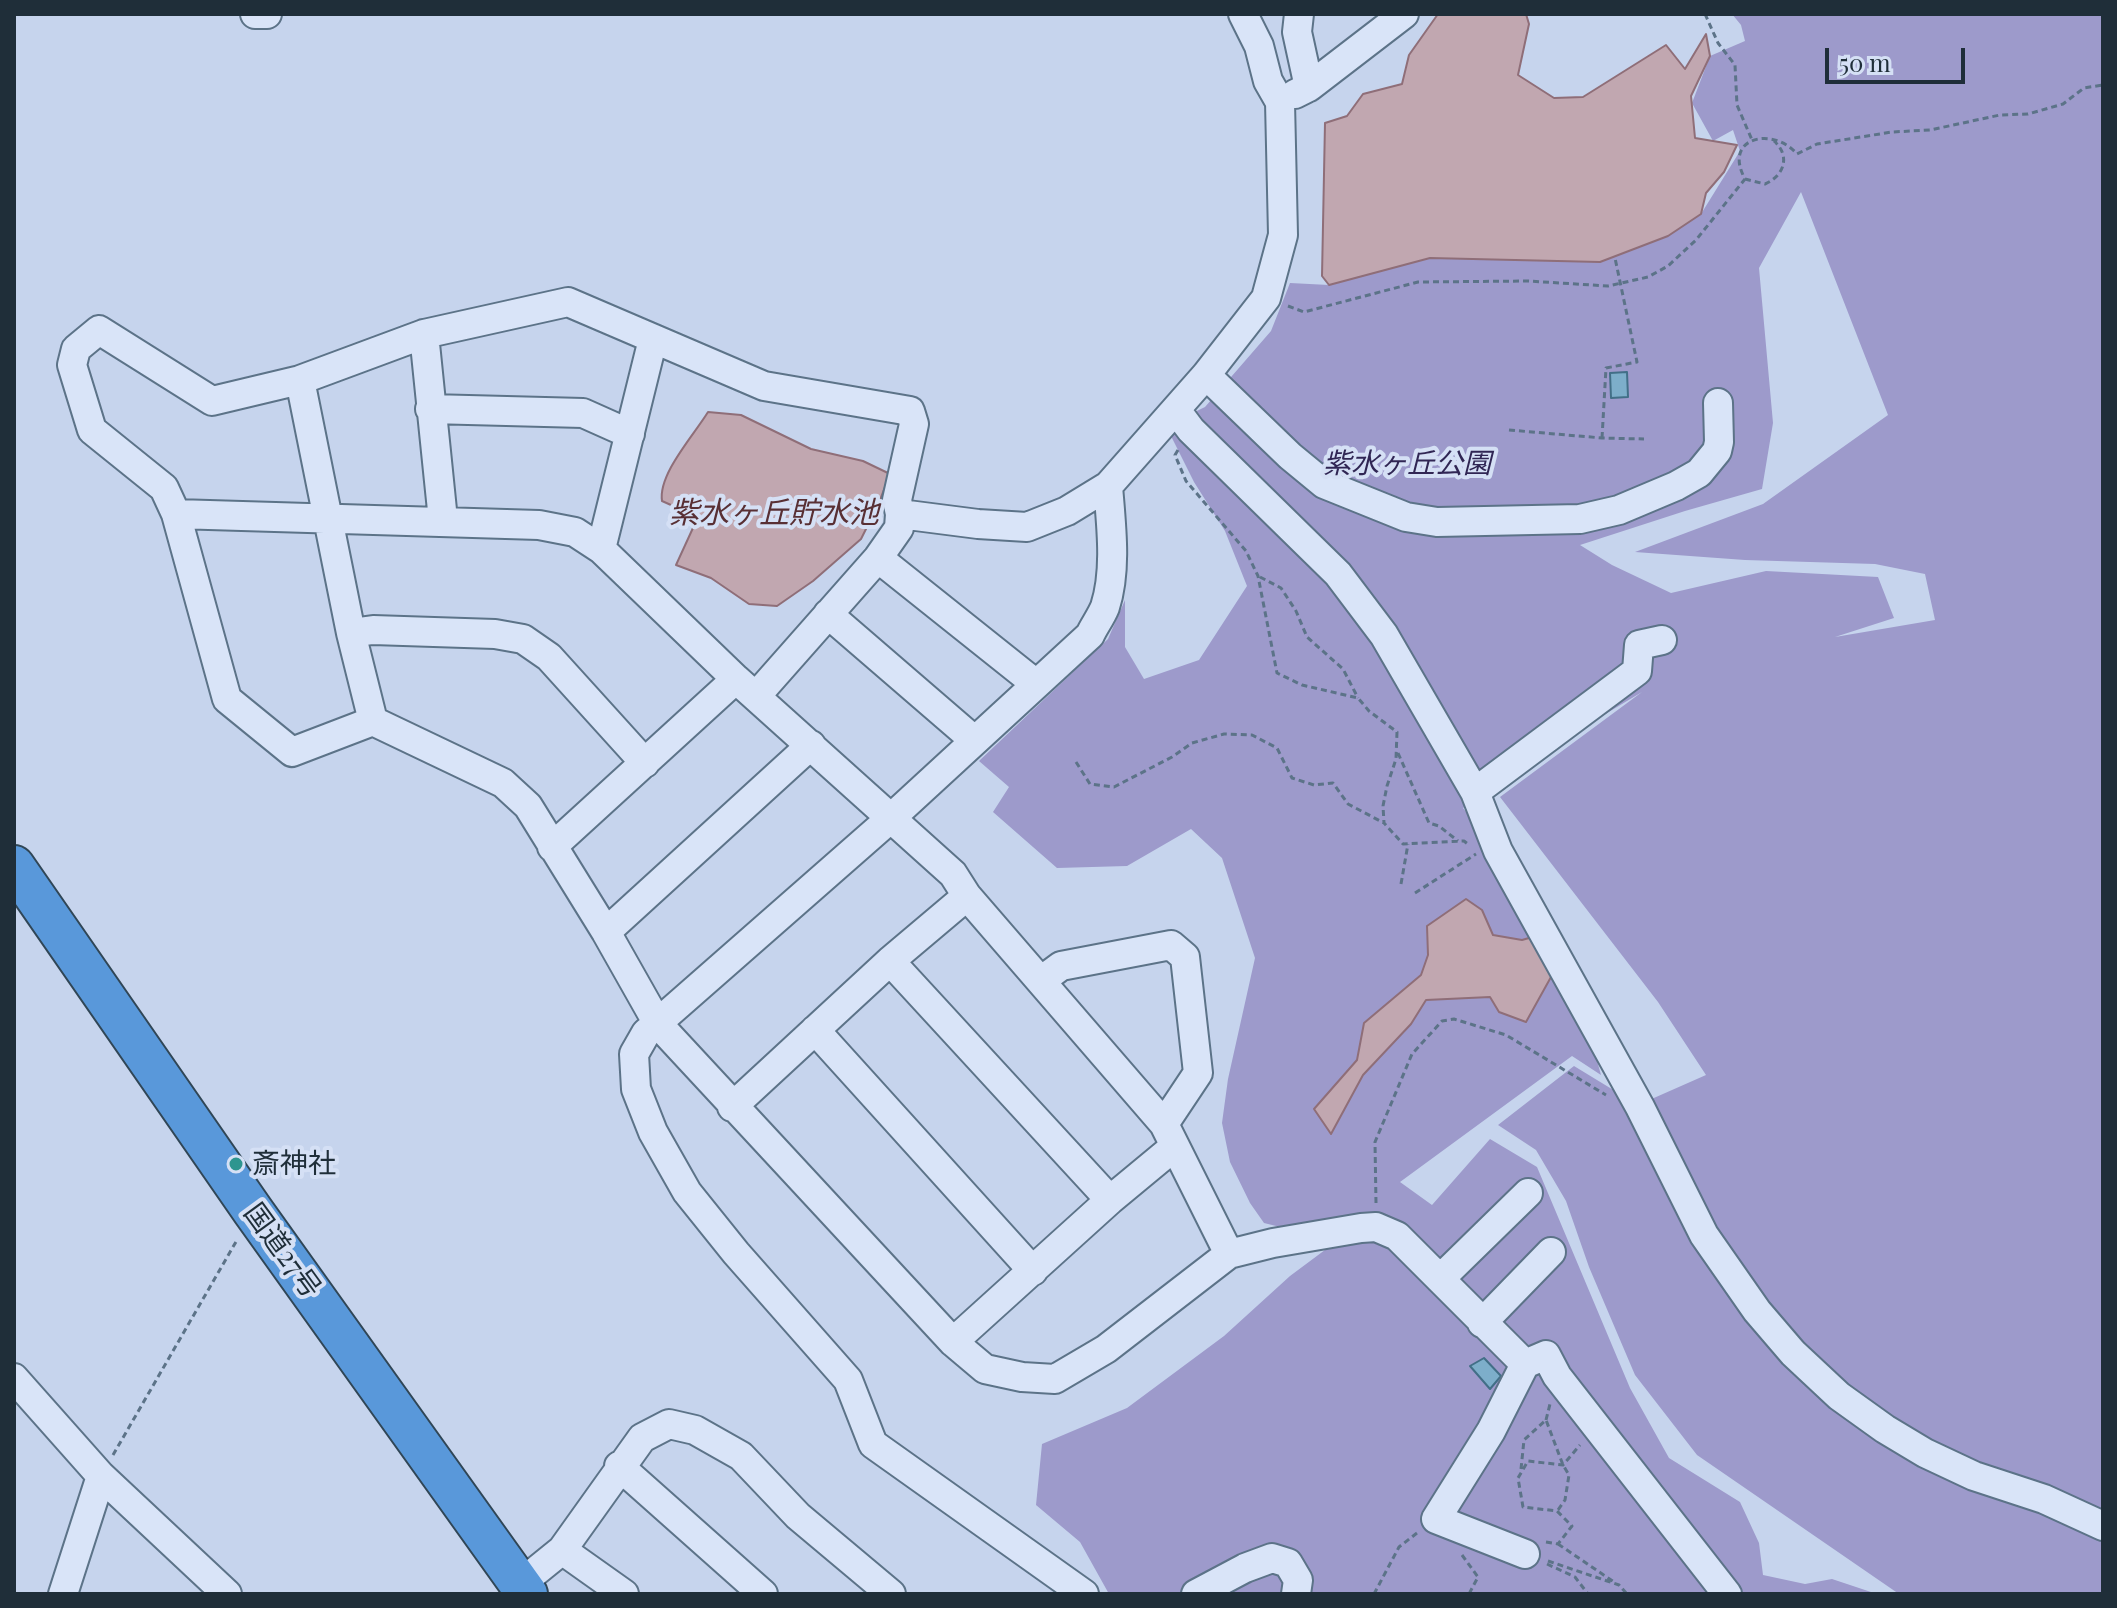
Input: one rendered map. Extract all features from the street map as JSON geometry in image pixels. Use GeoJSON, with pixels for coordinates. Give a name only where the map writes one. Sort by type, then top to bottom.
{"type":"FeatureCollection","features":[{"type":"Feature","properties":{"kind":"highway","name":"国道27号"},"geometry":{"type":"LineString","coordinates":[[14,866],[253,1211],[524,1589]]}},
{"type":"Feature","properties":{"kind":"street"},"geometry":{"type":"LineString","coordinates":[[255,14],[267,14]]}},
{"type":"Feature","properties":{"kind":"street"},"geometry":{"type":"LineString","coordinates":[[900,514],[1027,527],[1067,511],[1108,486],[1183,420],[1206,375],[1266,298],[1283,235],[1280,102],[1268,81],[1259,46],[1243,14]]}},
{"type":"Feature","properties":{"kind":"street"},"geometry":{"type":"LineString","coordinates":[[1299,14],[1297,32],[1309,87]]}},
{"type":"Feature","properties":{"kind":"street"},"geometry":{"type":"LineString","coordinates":[[1366,14],[1384,25],[1383,14]]}},
{"type":"Feature","properties":{"kind":"street"},"geometry":{"type":"LineString","coordinates":[[1280,102],[1309,87],[1404,14]]}},
{"type":"Feature","properties":{"kind":"street"},"geometry":{"type":"LineString","coordinates":[[552,847],[645,763],[747,687],[828,614],[878,558],[899,528],[897,500],[914,424],[910,411],[764,386],[568,302],[424,334],[300,380],[212,401],[99,330],[76,349],[72,365],[92,430],[164,488],[176,514],[227,699],[292,752],[373,721],[503,783],[528,806],[552,847],[606,932],[658,1024],[953,1342],[985,1369],[1022,1377],[1055,1379],[1106,1349],[1229,1254],[1273,1243],[1376,1227],[1397,1236],[1525,1364]]}},
{"type":"Feature","properties":{"kind":"street"},"geometry":{"type":"LineString","coordinates":[[424,334],[443,520]]}},
{"type":"Feature","properties":{"kind":"street"},"geometry":{"type":"LineString","coordinates":[[601,549],[653,339]]}},
{"type":"Feature","properties":{"kind":"street"},"geometry":{"type":"LineString","coordinates":[[1206,375],[1290,456],[1324,484],[1406,517],[1437,522],[1580,519],[1619,510],[1676,486],[1699,473],[1717,451],[1718,403]]}},
{"type":"Feature","properties":{"kind":"street"},"geometry":{"type":"LineString","coordinates":[[300,380],[351,633],[373,721]]}},
{"type":"Feature","properties":{"kind":"street"},"geometry":{"type":"LineString","coordinates":[[430,409],[583,413],[630,434]]}},
{"type":"Feature","properties":{"kind":"street"},"geometry":{"type":"LineString","coordinates":[[1183,420],[1338,574],[1384,635],[1475,792],[1498,851],[1640,1107],[1704,1235],[1757,1311],[1793,1353],[1839,1396],[1885,1429],[1925,1453],[1974,1476],[2044,1499],[2103,1526]]}},
{"type":"Feature","properties":{"kind":"street"},"geometry":{"type":"LineString","coordinates":[[1084,1594],[873,1444],[848,1380],[736,1253],[687,1192],[653,1132],[636,1089],[634,1054],[646,1033],[891,818],[1090,635],[1105,606],[1113,542],[1108,486]]}},
{"type":"Feature","properties":{"kind":"street"},"geometry":{"type":"LineString","coordinates":[[176,514],[539,525],[575,532],[601,549],[953,874],[967,896],[1042,980],[1169,1135],[1229,1254]]}},
{"type":"Feature","properties":{"kind":"street"},"geometry":{"type":"LineString","coordinates":[[878,558],[1036,684]]}},
{"type":"Feature","properties":{"kind":"street"},"geometry":{"type":"LineString","coordinates":[[828,614],[974,740]]}},
{"type":"Feature","properties":{"kind":"street"},"geometry":{"type":"LineString","coordinates":[[351,633],[373,630],[495,634],[523,639],[549,657],[645,763]]}},
{"type":"Feature","properties":{"kind":"street"},"geometry":{"type":"LineString","coordinates":[[1475,792],[1637,671],[1639,645],[1662,640]]}},
{"type":"Feature","properties":{"kind":"street"},"geometry":{"type":"LineString","coordinates":[[606,932],[811,745]]}},
{"type":"Feature","properties":{"kind":"street"},"geometry":{"type":"LineString","coordinates":[[732,1107],[890,961],[967,896]]}},
{"type":"Feature","properties":{"kind":"street"},"geometry":{"type":"LineString","coordinates":[[953,1342],[1110,1200],[1169,1135],[1198,1073],[1185,957],[1171,945],[1061,966],[1042,980]]}},
{"type":"Feature","properties":{"kind":"street"},"geometry":{"type":"LineString","coordinates":[[890,961],[1110,1200]]}},
{"type":"Feature","properties":{"kind":"street"},"geometry":{"type":"LineString","coordinates":[[815,1030],[1033,1271]]}},
{"type":"Feature","properties":{"kind":"street"},"geometry":{"type":"LineString","coordinates":[[1440,1279],[1528,1193]]}},
{"type":"Feature","properties":{"kind":"street"},"geometry":{"type":"LineString","coordinates":[[1482,1323],[1551,1252]]}},
{"type":"Feature","properties":{"kind":"street"},"geometry":{"type":"LineString","coordinates":[[1533,1547],[1436,1519],[1491,1431],[1525,1364],[1546,1355],[1557,1376],[1727,1594]]}},
{"type":"Feature","properties":{"kind":"street"},"geometry":{"type":"LineString","coordinates":[[14,1378],[101,1476],[227,1594]]}},
{"type":"Feature","properties":{"kind":"street"},"geometry":{"type":"LineString","coordinates":[[524,1589],[562,1550],[619,1466],[642,1438],[669,1424],[695,1430],[741,1456],[798,1516],[891,1594]]}},
{"type":"Feature","properties":{"kind":"street"},"geometry":{"type":"LineString","coordinates":[[619,1466],[763,1594]]}},
{"type":"Feature","properties":{"kind":"street"},"geometry":{"type":"LineString","coordinates":[[63,1594],[101,1476]]}},
{"type":"Feature","properties":{"kind":"street"},"geometry":{"type":"LineString","coordinates":[[562,1550],[624,1594]]}},
{"type":"Feature","properties":{"kind":"street"},"geometry":{"type":"LineString","coordinates":[[1196,1594],[1245,1568],[1272,1558],[1288,1563],[1298,1580],[1296,1594]]}},
{"type":"Feature","properties":{"kind":"path"},"geometry":{"type":"LineString","coordinates":[[1705,14],[1718,43],[1735,65],[1737,105],[1752,140]]}},
{"type":"Feature","properties":{"kind":"path"},"geometry":{"type":"LineString","coordinates":[[1773,139],[1783,151],[1784,163],[1779,175],[1765,184],[1745,179],[1739,167],[1740,151],[1752,140],[1763,137],[1773,139],[1789,145],[1797,154],[1817,144],[1892,132],[1930,130],[2000,115],[2028,114],[2063,104],[2084,88],[2103,85]]}},
{"type":"Feature","properties":{"kind":"path"},"geometry":{"type":"LineString","coordinates":[[1266,298],[1304,312],[1418,282],[1529,281],[1608,286],[1648,277],[1668,266],[1696,240],[1745,179]]}},
{"type":"Feature","properties":{"kind":"path"},"geometry":{"type":"LineString","coordinates":[[1602,438],[1606,368],[1637,362],[1615,258]]}},
{"type":"Feature","properties":{"kind":"path"},"geometry":{"type":"LineString","coordinates":[[1183,420],[1175,455],[1186,481],[1246,551],[1258,576],[1277,673],[1302,685],[1358,698]]}},
{"type":"Feature","properties":{"kind":"path"},"geometry":{"type":"LineString","coordinates":[[1509,430],[1644,439]]}},
{"type":"Feature","properties":{"kind":"path"},"geometry":{"type":"LineString","coordinates":[[1258,576],[1281,588],[1296,611],[1307,637],[1343,669],[1358,698],[1369,711],[1397,732],[1396,759],[1385,796],[1384,823]]}},
{"type":"Feature","properties":{"kind":"path"},"geometry":{"type":"LineString","coordinates":[[1076,762],[1090,784],[1114,787],[1192,743],[1224,734],[1252,735],[1277,748],[1292,778],[1314,785],[1333,783],[1348,804],[1384,823],[1403,844],[1464,841],[1477,853],[1415,893]]}},
{"type":"Feature","properties":{"kind":"path"},"geometry":{"type":"LineString","coordinates":[[1396,749],[1429,823],[1439,826],[1458,841]]}},
{"type":"Feature","properties":{"kind":"path"},"geometry":{"type":"LineString","coordinates":[[1401,884],[1408,844]]}},
{"type":"Feature","properties":{"kind":"path"},"geometry":{"type":"LineString","coordinates":[[1376,1227],[1375,1142],[1412,1054],[1442,1021],[1454,1019],[1506,1035],[1621,1104],[1640,1107]]}},
{"type":"Feature","properties":{"kind":"path"},"geometry":{"type":"LineString","coordinates":[[101,1476],[253,1211]]}},
{"type":"Feature","properties":{"kind":"path"},"geometry":{"type":"LineString","coordinates":[[1521,1473],[1524,1440],[1546,1420],[1569,1475],[1565,1500],[1557,1511]]}},
{"type":"Feature","properties":{"kind":"path"},"geometry":{"type":"LineString","coordinates":[[1563,1465],[1576,1448],[1602,1433]]}},
{"type":"Feature","properties":{"kind":"path"},"geometry":{"type":"LineString","coordinates":[[1558,1544],[1572,1526],[1557,1511],[1523,1507],[1518,1478],[1528,1461],[1563,1465]]}},
{"type":"Feature","properties":{"kind":"path"},"geometry":{"type":"LineString","coordinates":[[1374,1594],[1399,1547],[1436,1519]]}},
{"type":"Feature","properties":{"kind":"path"},"geometry":{"type":"LineString","coordinates":[[1533,1547],[1558,1544],[1619,1585],[1627,1594]]}},
{"type":"Feature","properties":{"kind":"path"},"geometry":{"type":"LineString","coordinates":[[1533,1547],[1619,1585]]}},
{"type":"Feature","properties":{"kind":"path"},"geometry":{"type":"LineString","coordinates":[[1533,1547],[1575,1577],[1588,1594]]}},
{"type":"Feature","properties":{"kind":"path"},"geometry":{"type":"LineString","coordinates":[[1461,1554],[1478,1577],[1469,1594]]}},
{"type":"Feature","properties":{"kind":"green space","name":"紫水ヶ丘公園"},"geometry":{"type":"Polygon","coordinates":[[[1732,14],[2103,14],[2103,1594],[1899,1594],[1697,1455],[1635,1375],[1589,1267],[1566,1201],[1536,1150],[1498,1125],[1574,1066],[1638,1105],[1706,1075],[1658,1002],[1500,797],[1642,692],[1552,746],[1463,808],[1479,828],[1574,978],[1601,1075],[1572,1056],[1400,1182],[1432,1205],[1490,1139],[1537,1167],[1630,1388],[1669,1458],[1740,1502],[1759,1543],[1763,1575],[1805,1584],[1832,1579],[1877,1594],[1109,1594],[1080,1542],[1036,1505],[1042,1444],[1127,1408],[1224,1336],[1290,1276],[1337,1241],[1264,1223],[1250,1203],[1230,1162],[1222,1123],[1228,1079],[1255,958],[1222,858],[1191,829],[1127,866],[1057,868],[993,812],[1009,787],[979,761],[1108,639],[1125,600],[1125,647],[1144,679],[1199,660],[1247,586],[1225,531],[1194,482],[1166,426],[1205,407],[1271,331],[1290,283],[1329,285],[1430,258],[1600,262],[1668,236],[1701,214],[1740,151],[1733,130],[1713,141],[1692,103],[1710,56],[1745,41],[1741,25],[1732,14]],[[1801,192],[1759,268],[1773,423],[1762,489],[1580,545],[1612,565],[1671,593],[1766,571],[1878,577],[1894,618],[1835,637],[1935,620],[1925,574],[1875,564],[1745,560],[1635,552],[1763,504],[1888,415],[1801,192]]]}},
{"type":"Feature","properties":{"kind":"water"},"geometry":{"type":"Polygon","coordinates":[[[1438,14],[1526,14],[1529,24],[1518,75],[1554,98],[1583,97],[1666,45],[1685,69],[1706,34],[1710,56],[1691,96],[1695,138],[1737,145],[1724,172],[1706,193],[1701,214],[1668,236],[1600,262],[1430,258],[1329,285],[1322,276],[1325,123],[1347,116],[1363,94],[1402,84],[1409,55],[1438,14]]]}},
{"type":"Feature","properties":{"kind":"water","name":"紫水ヶ丘貯水池"},"geometry":{"type":"Polygon","coordinates":[[[708,412],[741,415],[811,449],[863,461],[890,474],[861,539],[813,581],[777,606],[749,604],[711,578],[676,565],[698,517],[662,501],[662,490],[678,455],[708,412]]]}},
{"type":"Feature","properties":{"kind":"water"},"geometry":{"type":"Polygon","coordinates":[[[1466,899],[1482,910],[1493,935],[1522,940],[1536,936],[1556,968],[1526,1022],[1499,1012],[1490,997],[1426,1000],[1411,1024],[1363,1075],[1331,1134],[1314,1109],[1357,1060],[1364,1023],[1421,975],[1428,955],[1427,926],[1466,899]]]}},
{"type":"Feature","properties":{"kind":"building"},"geometry":{"type":"Polygon","coordinates":[[[1627,372],[1628,397],[1611,398],[1610,373],[1627,372]]]}},
{"type":"Feature","properties":{"kind":"building"},"geometry":{"type":"Polygon","coordinates":[[[1484,1358],[1501,1376],[1490,1389],[1470,1366],[1484,1358]]]}},
{"type":"Feature","properties":{"kind":"place","name":"斎神社"},"geometry":{"type":"Point","coordinates":[236,1164]}}]}
